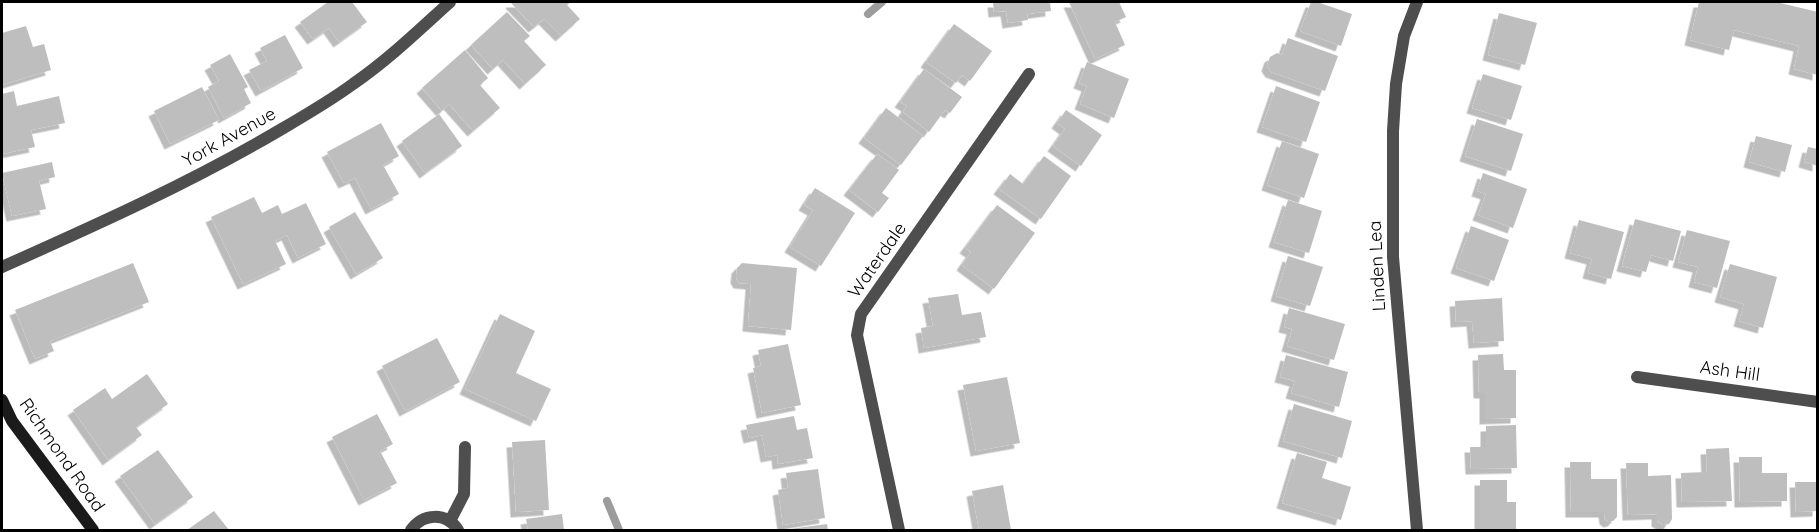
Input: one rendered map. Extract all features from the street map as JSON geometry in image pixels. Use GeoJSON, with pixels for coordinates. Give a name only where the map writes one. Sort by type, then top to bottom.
{"type":"FeatureCollection","features":[{"type":"Feature","properties":{"kind":"street","name":"York Avenue"},"geometry":{"type":"LineString","coordinates":[[2,267],[185,182],[251,147],[353,84],[450,2]]}},
{"type":"Feature","properties":{"kind":"street","name":"Linden Lea"},"geometry":{"type":"LineString","coordinates":[[1417,2],[1404,36],[1396,84],[1393,131],[1393,257],[1417,531]]}},
{"type":"Feature","properties":{"kind":"street","name":"Waterdale"},"geometry":{"type":"LineString","coordinates":[[899,531],[857,335],[861,314],[1029,74]]}},
{"type":"Feature","properties":{"kind":"street","name":"Ash Hill"},"geometry":{"type":"LineString","coordinates":[[1637,377],[1818,402]]}},
{"type":"Feature","properties":{"kind":"street","name":"Richmond Road"},"geometry":{"type":"LineString","coordinates":[[2,400],[12,421],[93,531]]}},
{"type":"Feature","properties":{"kind":"street"},"geometry":{"type":"LineString","coordinates":[[411,531],[416,523],[432,516],[441,517],[454,526],[464,494],[465,447]]}},
{"type":"Feature","properties":{"kind":"building"},"geometry":{"type":"Polygon","coordinates":[[[328,2],[352,2],[367,22],[339,42],[329,28],[313,39],[300,22],[328,2]]]}},
{"type":"Feature","properties":{"kind":"building"},"geometry":{"type":"Polygon","coordinates":[[[512,2],[571,2],[567,5],[580,19],[561,36],[544,19],[534,27],[512,2]]]}},
{"type":"Feature","properties":{"kind":"building"},"geometry":{"type":"Polygon","coordinates":[[[993,2],[1050,2],[1051,11],[1027,14],[1028,20],[1008,23],[1006,11],[994,12],[993,2]]]}},
{"type":"Feature","properties":{"kind":"building"},"geometry":{"type":"Polygon","coordinates":[[[1069,2],[1119,2],[1126,17],[1115,22],[1125,45],[1095,59],[1069,2]]]}},
{"type":"Feature","properties":{"kind":"building"},"geometry":{"type":"Polygon","coordinates":[[[1311,2],[1352,14],[1341,46],[1300,31],[1311,2]]]}},
{"type":"Feature","properties":{"kind":"building"},"geometry":{"type":"Polygon","coordinates":[[[1699,2],[1776,2],[1818,12],[1818,75],[1794,69],[1799,46],[1734,30],[1729,50],[1690,40],[1699,2]]]}},
{"type":"Feature","properties":{"kind":"building"},"geometry":{"type":"Polygon","coordinates":[[[507,12],[530,36],[524,41],[546,65],[525,84],[503,60],[493,69],[471,45],[507,12]]]}},
{"type":"Feature","properties":{"kind":"building"},"geometry":{"type":"Polygon","coordinates":[[[1499,13],[1537,23],[1525,65],[1488,55],[1499,13]]]}},
{"type":"Feature","properties":{"kind":"building"},"geometry":{"type":"Polygon","coordinates":[[[954,24],[992,51],[970,81],[962,75],[956,83],[926,62],[954,24]]]}},
{"type":"Feature","properties":{"kind":"building"},"geometry":{"type":"Polygon","coordinates":[[[26,26],[33,47],[44,44],[51,70],[2,85],[2,33],[26,26]]]}},
{"type":"Feature","properties":{"kind":"building"},"geometry":{"type":"Polygon","coordinates":[[[285,35],[303,68],[261,91],[249,70],[267,61],[260,48],[285,35]]]}},
{"type":"Feature","properties":{"kind":"building"},"geometry":{"type":"Polygon","coordinates":[[[1288,38],[1338,56],[1325,91],[1271,72],[1267,66],[1270,57],[1277,53],[1282,55],[1288,38]]]}},
{"type":"Feature","properties":{"kind":"building"},"geometry":{"type":"Polygon","coordinates":[[[465,50],[488,78],[480,85],[500,108],[473,131],[449,104],[442,111],[422,88],[465,50]]]}},
{"type":"Feature","properties":{"kind":"building"},"geometry":{"type":"Polygon","coordinates":[[[230,54],[248,87],[244,89],[251,103],[224,118],[208,87],[219,81],[210,65],[230,54]]]}},
{"type":"Feature","properties":{"kind":"building"},"geometry":{"type":"Polygon","coordinates":[[[1087,62],[1129,79],[1114,118],[1080,104],[1087,86],[1079,83],[1087,62]]]}},
{"type":"Feature","properties":{"kind":"building"},"geometry":{"type":"Polygon","coordinates":[[[924,69],[962,97],[950,113],[945,110],[929,132],[903,112],[907,106],[900,102],[924,69]]]}},
{"type":"Feature","properties":{"kind":"building"},"geometry":{"type":"Polygon","coordinates":[[[1483,74],[1522,86],[1511,120],[1472,108],[1483,74]]]}},
{"type":"Feature","properties":{"kind":"building"},"geometry":{"type":"Polygon","coordinates":[[[1276,86],[1320,102],[1306,142],[1262,127],[1276,86]]]}},
{"type":"Feature","properties":{"kind":"building"},"geometry":{"type":"Polygon","coordinates":[[[202,87],[219,120],[170,144],[154,111],[202,87]]]}},
{"type":"Feature","properties":{"kind":"building"},"geometry":{"type":"Polygon","coordinates":[[[14,91],[17,106],[59,96],[65,123],[31,130],[35,147],[2,154],[2,94],[14,91]]]}},
{"type":"Feature","properties":{"kind":"building"},"geometry":{"type":"Polygon","coordinates":[[[886,108],[923,136],[901,165],[864,138],[886,108]]]}},
{"type":"Feature","properties":{"kind":"building"},"geometry":{"type":"Polygon","coordinates":[[[1066,110],[1102,135],[1081,166],[1053,146],[1065,129],[1057,123],[1066,110]]]}},
{"type":"Feature","properties":{"kind":"building"},"geometry":{"type":"Polygon","coordinates":[[[439,114],[462,146],[425,173],[402,141],[439,114]]]}},
{"type":"Feature","properties":{"kind":"building"},"geometry":{"type":"Polygon","coordinates":[[[1477,119],[1523,134],[1511,171],[1465,156],[1477,119]]]}},
{"type":"Feature","properties":{"kind":"building"},"geometry":{"type":"Polygon","coordinates":[[[381,123],[399,156],[383,165],[399,194],[371,209],[355,178],[344,183],[327,152],[381,123]]]}},
{"type":"Feature","properties":{"kind":"building"},"geometry":{"type":"Polygon","coordinates":[[[1756,136],[1792,145],[1785,172],[1749,162],[1756,136]]]}},
{"type":"Feature","properties":{"kind":"building"},"geometry":{"type":"Polygon","coordinates":[[[1282,141],[1319,154],[1304,198],[1267,185],[1282,141]]]}},
{"type":"Feature","properties":{"kind":"building"},"geometry":{"type":"Polygon","coordinates":[[[1808,147],[1818,149],[1818,166],[1804,162],[1808,147]]]}},
{"type":"Feature","properties":{"kind":"building"},"geometry":{"type":"Polygon","coordinates":[[[877,154],[899,170],[882,193],[889,198],[878,212],[849,190],[877,154]]]}},
{"type":"Feature","properties":{"kind":"building"},"geometry":{"type":"Polygon","coordinates":[[[1044,156],[1071,176],[1041,219],[999,189],[1010,174],[1023,184],[1044,156]]]}},
{"type":"Feature","properties":{"kind":"building"},"geometry":{"type":"Polygon","coordinates":[[[52,162],[55,177],[39,181],[46,209],[12,216],[2,173],[52,162]]]}},
{"type":"Feature","properties":{"kind":"building"},"geometry":{"type":"Polygon","coordinates":[[[1483,173],[1527,189],[1513,228],[1478,215],[1486,194],[1477,191],[1483,173]]]}},
{"type":"Feature","properties":{"kind":"building"},"geometry":{"type":"Polygon","coordinates":[[[815,188],[855,213],[821,266],[790,247],[813,210],[804,205],[815,188]]]}},
{"type":"Feature","properties":{"kind":"building"},"geometry":{"type":"Polygon","coordinates":[[[254,197],[262,213],[278,205],[282,214],[306,203],[326,244],[298,258],[287,235],[275,241],[286,264],[243,284],[211,217],[254,197]]]}},
{"type":"Feature","properties":{"kind":"building"},"geometry":{"type":"Polygon","coordinates":[[[1288,200],[1322,211],[1309,253],[1274,242],[1288,200]]]}},
{"type":"Feature","properties":{"kind":"building"},"geometry":{"type":"Polygon","coordinates":[[[997,205],[1035,233],[994,289],[962,265],[971,252],[965,248],[997,205]]]}},
{"type":"Feature","properties":{"kind":"building"},"geometry":{"type":"Polygon","coordinates":[[[355,212],[383,258],[356,274],[329,227],[355,212]]]}},
{"type":"Feature","properties":{"kind":"building"},"geometry":{"type":"Polygon","coordinates":[[[1635,219],[1681,231],[1673,261],[1651,255],[1646,272],[1622,266],[1635,219]]]}},
{"type":"Feature","properties":{"kind":"building"},"geometry":{"type":"Polygon","coordinates":[[[1579,220],[1624,232],[1611,279],[1588,273],[1592,259],[1570,253],[1579,220]]]}},
{"type":"Feature","properties":{"kind":"building"},"geometry":{"type":"Polygon","coordinates":[[[1471,226],[1509,240],[1494,281],[1456,268],[1471,226]]]}},
{"type":"Feature","properties":{"kind":"building"},"geometry":{"type":"Polygon","coordinates":[[[1687,230],[1730,241],[1717,288],[1694,282],[1698,267],[1678,262],[1687,230]]]}},
{"type":"Feature","properties":{"kind":"building"},"geometry":{"type":"Polygon","coordinates":[[[1288,256],[1323,267],[1310,306],[1276,296],[1288,256]]]}},
{"type":"Feature","properties":{"kind":"building"},"geometry":{"type":"Polygon","coordinates":[[[133,263],[149,302],[50,341],[54,351],[35,359],[15,310],[133,263]]]}},
{"type":"Feature","properties":{"kind":"building"},"geometry":{"type":"Polygon","coordinates":[[[742,263],[797,268],[791,330],[748,326],[751,284],[739,283],[736,278],[737,268],[742,263]]]}},
{"type":"Feature","properties":{"kind":"building"},"geometry":{"type":"Polygon","coordinates":[[[1730,264],[1777,277],[1763,328],[1739,321],[1744,304],[1720,297],[1730,264]]]}},
{"type":"Feature","properties":{"kind":"building"},"geometry":{"type":"Polygon","coordinates":[[[958,294],[962,315],[981,312],[986,337],[924,348],[921,328],[933,326],[928,298],[958,294]]]}},
{"type":"Feature","properties":{"kind":"building"},"geometry":{"type":"Polygon","coordinates":[[[1502,298],[1504,341],[1474,343],[1472,321],[1456,322],[1455,301],[1502,298]]]}},
{"type":"Feature","properties":{"kind":"building"},"geometry":{"type":"Polygon","coordinates":[[[1289,308],[1345,324],[1334,360],[1287,346],[1292,329],[1284,327],[1289,308]]]}},
{"type":"Feature","properties":{"kind":"building"},"geometry":{"type":"Polygon","coordinates":[[[500,314],[535,331],[516,373],[551,389],[536,421],[465,389],[500,314]]]}},
{"type":"Feature","properties":{"kind":"building"},"geometry":{"type":"Polygon","coordinates":[[[437,338],[460,382],[405,411],[382,366],[437,338]]]}},
{"type":"Feature","properties":{"kind":"building"},"geometry":{"type":"Polygon","coordinates":[[[788,344],[801,405],[762,413],[753,368],[761,366],[758,350],[788,344]]]}},
{"type":"Feature","properties":{"kind":"building"},"geometry":{"type":"Polygon","coordinates":[[[1503,354],[1504,370],[1516,370],[1516,418],[1485,419],[1485,393],[1479,393],[1478,355],[1503,354]]]}},
{"type":"Feature","properties":{"kind":"building"},"geometry":{"type":"Polygon","coordinates":[[[1286,355],[1348,372],[1339,407],[1291,393],[1295,381],[1280,377],[1286,355]]]}},
{"type":"Feature","properties":{"kind":"building"},"geometry":{"type":"Polygon","coordinates":[[[147,374],[168,404],[136,427],[142,435],[108,460],[73,410],[105,388],[112,399],[147,374]]]}},
{"type":"Feature","properties":{"kind":"building"},"geometry":{"type":"Polygon","coordinates":[[[1007,377],[1020,443],[976,451],[963,385],[1007,377]]]}},
{"type":"Feature","properties":{"kind":"building"},"geometry":{"type":"Polygon","coordinates":[[[1294,404],[1352,421],[1342,458],[1283,441],[1294,404]]]}},
{"type":"Feature","properties":{"kind":"building"},"geometry":{"type":"Polygon","coordinates":[[[377,414],[393,444],[380,451],[397,483],[364,500],[332,437],[377,414]]]}},
{"type":"Feature","properties":{"kind":"building"},"geometry":{"type":"Polygon","coordinates":[[[794,416],[797,430],[807,428],[813,458],[778,464],[777,455],[766,457],[762,435],[749,438],[746,425],[794,416]]]}},
{"type":"Feature","properties":{"kind":"building"},"geometry":{"type":"Polygon","coordinates":[[[1516,425],[1517,468],[1471,469],[1470,447],[1486,447],[1486,426],[1516,425]]]}},
{"type":"Feature","properties":{"kind":"building"},"geometry":{"type":"Polygon","coordinates":[[[545,440],[549,510],[516,512],[512,442],[545,440]]]}},
{"type":"Feature","properties":{"kind":"building"},"geometry":{"type":"Polygon","coordinates":[[[1729,448],[1732,501],[1682,502],[1681,473],[1707,472],[1706,449],[1729,448]]]}},
{"type":"Feature","properties":{"kind":"building"},"geometry":{"type":"Polygon","coordinates":[[[158,450],[193,497],[155,524],[120,476],[158,450]]]}},
{"type":"Feature","properties":{"kind":"building"},"geometry":{"type":"Polygon","coordinates":[[[1297,453],[1327,462],[1322,478],[1351,487],[1341,520],[1282,503],[1297,453]]]}},
{"type":"Feature","properties":{"kind":"building"},"geometry":{"type":"Polygon","coordinates":[[[1739,457],[1762,457],[1762,473],[1787,473],[1787,501],[1740,502],[1739,457]]]}},
{"type":"Feature","properties":{"kind":"building"},"geometry":{"type":"Polygon","coordinates":[[[1570,462],[1591,462],[1591,479],[1617,479],[1617,517],[1613,521],[1609,522],[1605,519],[1604,512],[1571,512],[1570,462]]]}},
{"type":"Feature","properties":{"kind":"building"},"geometry":{"type":"Polygon","coordinates":[[[1626,463],[1648,463],[1648,476],[1671,475],[1672,519],[1669,524],[1663,525],[1657,521],[1657,514],[1628,515],[1626,463]]]}},
{"type":"Feature","properties":{"kind":"building"},"geometry":{"type":"Polygon","coordinates":[[[818,469],[825,518],[783,525],[778,490],[788,488],[786,473],[818,469]]]}},
{"type":"Feature","properties":{"kind":"building"},"geometry":{"type":"Polygon","coordinates":[[[1480,480],[1507,480],[1507,502],[1516,502],[1516,530],[1480,530],[1480,480]]]}},
{"type":"Feature","properties":{"kind":"building"},"geometry":{"type":"Polygon","coordinates":[[[1795,482],[1818,482],[1818,511],[1796,512],[1795,482]]]}},
{"type":"Feature","properties":{"kind":"building"},"geometry":{"type":"Polygon","coordinates":[[[1003,485],[1011,530],[979,530],[972,491],[1003,485]]]}},
{"type":"Feature","properties":{"kind":"building"},"geometry":{"type":"Polygon","coordinates":[[[214,511],[229,530],[187,530],[214,511]]]}},
{"type":"Feature","properties":{"kind":"building"},"geometry":{"type":"Polygon","coordinates":[[[562,514],[564,530],[528,530],[526,519],[562,514]]]}},
{"type":"Feature","properties":{"kind":"building"},"geometry":{"type":"Polygon","coordinates":[[[827,524],[828,530],[790,530],[790,529],[827,524]]]}},
{"type":"Feature","properties":{"kind":"waterway"},"geometry":{"type":"LineString","coordinates":[[868,14],[882,2]]}},
{"type":"Feature","properties":{"kind":"waterway"},"geometry":{"type":"LineString","coordinates":[[607,501],[619,530]]}}]}
